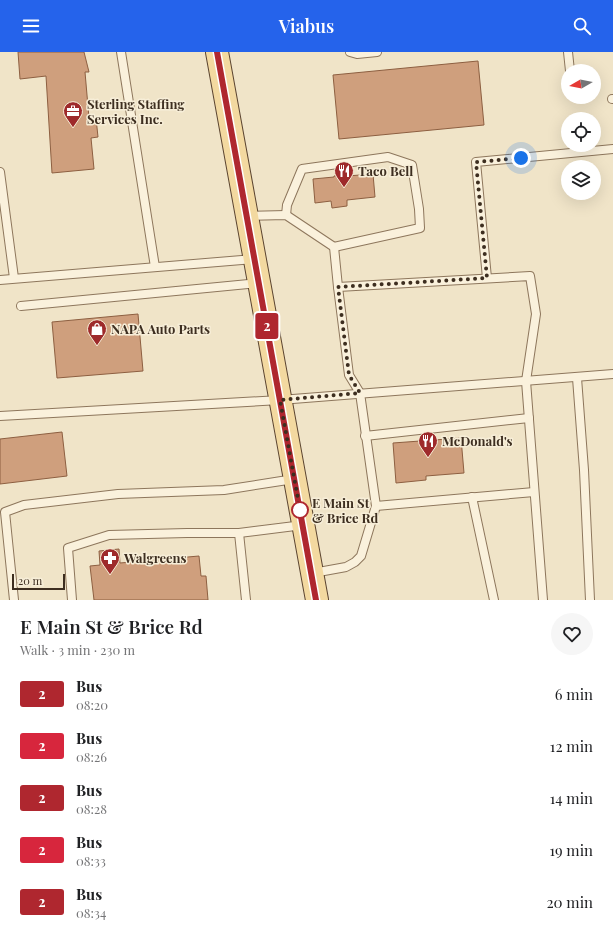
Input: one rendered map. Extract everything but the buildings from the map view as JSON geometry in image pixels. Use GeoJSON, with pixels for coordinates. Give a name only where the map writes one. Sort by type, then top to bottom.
{"type":"FeatureCollection","features":[{"type":"Feature","properties":{"kind":"main road"},"geometry":{"type":"LineString","coordinates":[[217,52],[316,600]]}},
{"type":"Feature","properties":{"kind":"lane"},"geometry":{"type":"LineString","coordinates":[[121,52],[154,267]]}},
{"type":"Feature","properties":{"kind":"lane"},"geometry":{"type":"LineString","coordinates":[[350,52],[357,54],[377,52]]}},
{"type":"Feature","properties":{"kind":"lane"},"geometry":{"type":"LineString","coordinates":[[568,52],[569,64]]}},
{"type":"Feature","properties":{"kind":"lane"},"geometry":{"type":"LineString","coordinates":[[487,278],[476,162],[613,149]]}},
{"type":"Feature","properties":{"kind":"lane"},"geometry":{"type":"LineString","coordinates":[[247,216],[286,215],[334,248],[420,228],[419,209],[412,165],[388,157],[302,169],[287,205],[286,215]]}},
{"type":"Feature","properties":{"kind":"lane"},"geometry":{"type":"LineString","coordinates":[[0,172],[14,278]]}},
{"type":"Feature","properties":{"kind":"lane"},"geometry":{"type":"LineString","coordinates":[[312,574],[346,567],[355,562],[361,556],[376,506],[360,393],[349,375],[334,248]]}},
{"type":"Feature","properties":{"kind":"lane"},"geometry":{"type":"LineString","coordinates":[[0,280],[255,259]]}},
{"type":"Feature","properties":{"kind":"lane"},"geometry":{"type":"LineString","coordinates":[[338,287],[530,276],[536,314],[526,381],[543,600]]}},
{"type":"Feature","properties":{"kind":"lane"},"geometry":{"type":"LineString","coordinates":[[21,306],[259,283]]}},
{"type":"Feature","properties":{"kind":"lane"},"geometry":{"type":"LineString","coordinates":[[0,416],[280,400],[613,374]]}},
{"type":"Feature","properties":{"kind":"lane"},"geometry":{"type":"LineString","coordinates":[[577,378],[584,470],[590,600]]}},
{"type":"Feature","properties":{"kind":"lane"},"geometry":{"type":"LineString","coordinates":[[365,436],[529,418]]}},
{"type":"Feature","properties":{"kind":"lane"},"geometry":{"type":"LineString","coordinates":[[14,600],[3,524],[5,512],[24,505],[118,494],[224,490],[294,479]]}},
{"type":"Feature","properties":{"kind":"lane"},"geometry":{"type":"LineString","coordinates":[[376,506],[534,492]]}},
{"type":"Feature","properties":{"kind":"lane"},"geometry":{"type":"LineString","coordinates":[[472,497],[494,600]]}},
{"type":"Feature","properties":{"kind":"lane"},"geometry":{"type":"LineString","coordinates":[[72,600],[68,548],[109,535],[187,532],[239,533],[303,525]]}},
{"type":"Feature","properties":{"kind":"lane"},"geometry":{"type":"LineString","coordinates":[[239,533],[246,600]]}},
{"type":"Feature","properties":{"kind":"bus line","name":"2"},"geometry":{"type":"LineString","coordinates":[[217,52],[316,600]]}},
{"type":"Feature","properties":{"kind":"place","name":"Sterling Staffing Services Inc."},"geometry":{"type":"Point","coordinates":[73,128]}},
{"type":"Feature","properties":{"kind":"place","name":"Taco Bell"},"geometry":{"type":"Point","coordinates":[344,188]}},
{"type":"Feature","properties":{"kind":"place","name":"NAPA Auto Parts"},"geometry":{"type":"Point","coordinates":[97,346]}},
{"type":"Feature","properties":{"kind":"place","name":"McDonald's"},"geometry":{"type":"Point","coordinates":[428,458]}},
{"type":"Feature","properties":{"kind":"place","name":"E Main St & Brice Rd"},"geometry":{"type":"Point","coordinates":[300,510]}},
{"type":"Feature","properties":{"kind":"place","name":"Walgreens"},"geometry":{"type":"Point","coordinates":[110,575]}},
{"type":"Feature","properties":{"kind":"route"},"geometry":{"type":"LineString","coordinates":[[300,510],[280,400],[360,393],[349,375],[338,287],[487,278],[476,162],[521,158]]}}]}
